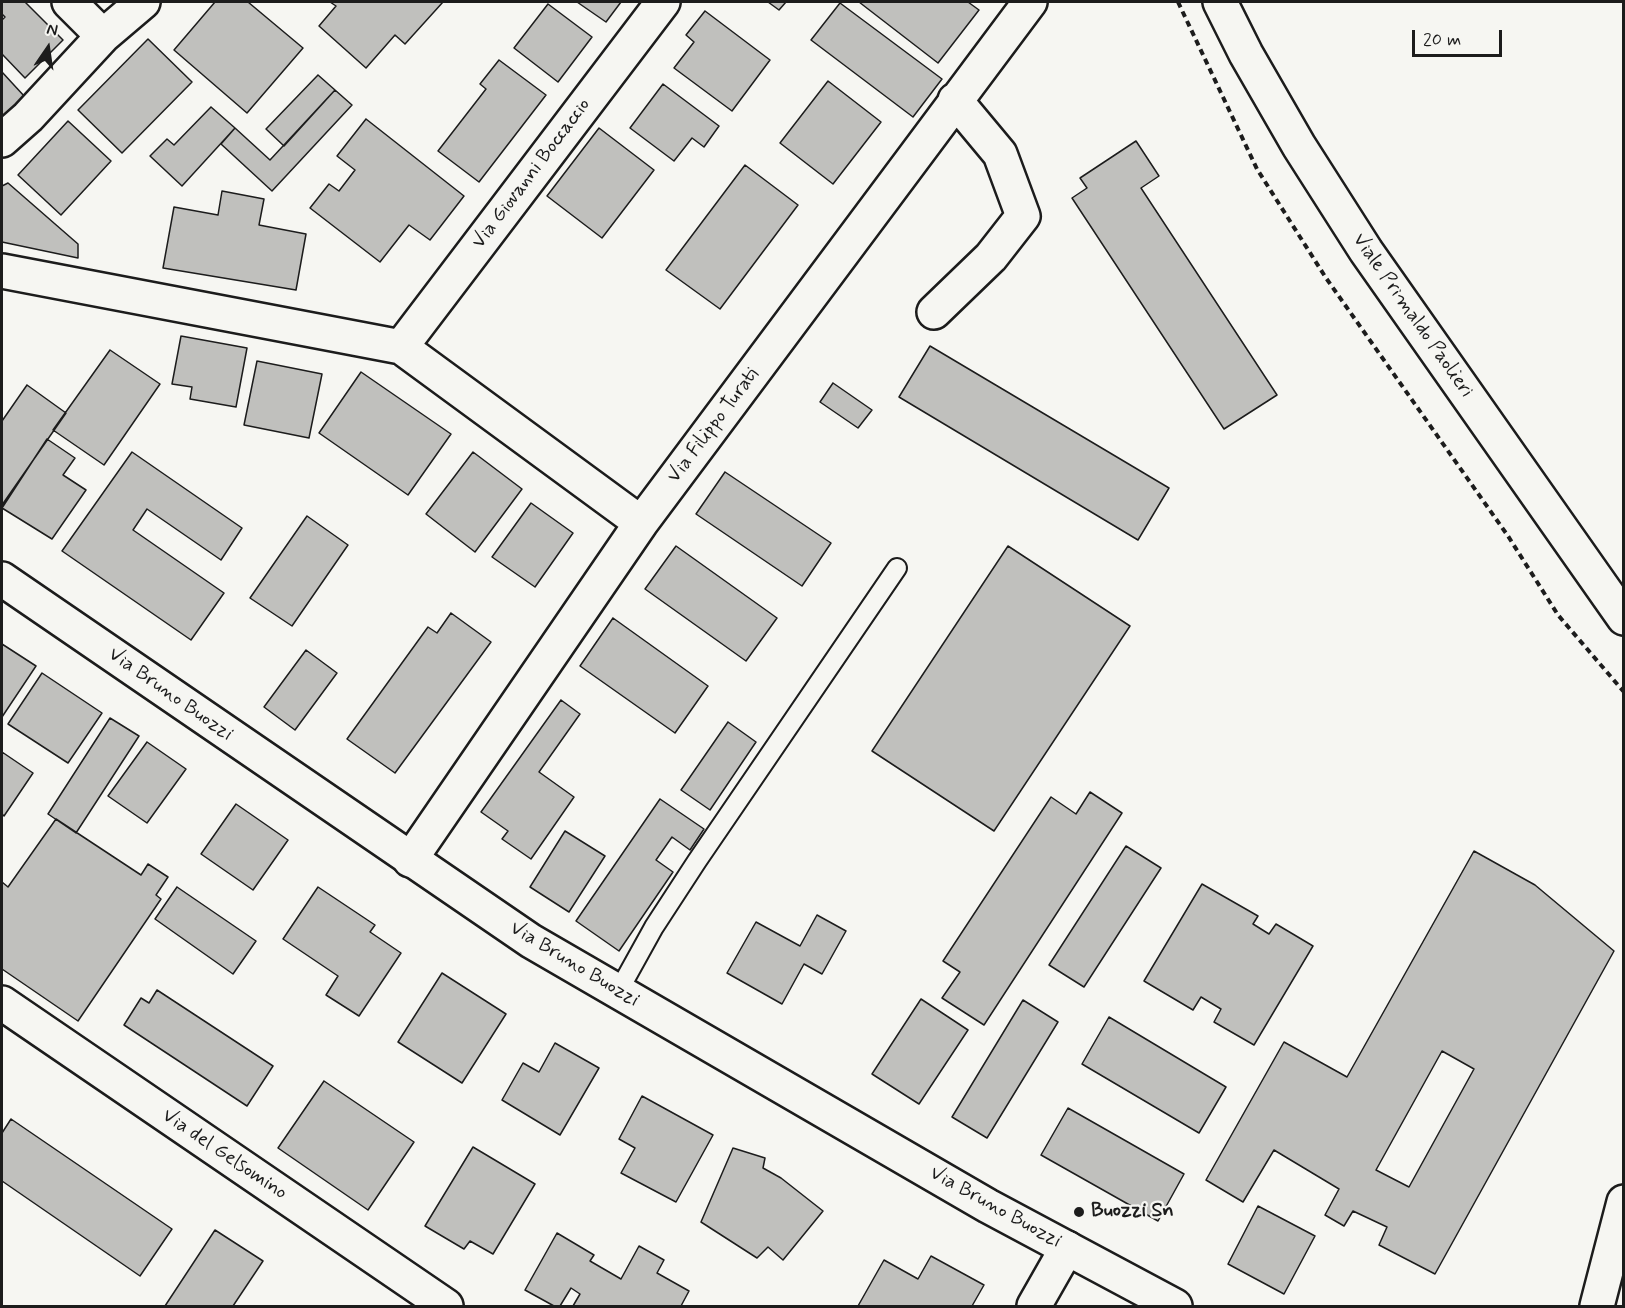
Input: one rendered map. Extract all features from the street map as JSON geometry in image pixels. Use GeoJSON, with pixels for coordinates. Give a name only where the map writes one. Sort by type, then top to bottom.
{"type":"FeatureCollection","features":[{"type":"Feature","properties":{"kind":"main road"},"geometry":{"type":"LineString","coordinates":[[69,2],[103,36]]}},
{"type":"Feature","properties":{"kind":"main road"},"geometry":{"type":"LineString","coordinates":[[2,140],[28,117],[103,36],[143,2]]}},
{"type":"Feature","properties":{"kind":"main road","name":"Via Giovanni Boccaccio"},"geometry":{"type":"LineString","coordinates":[[401,347],[663,2]]}},
{"type":"Feature","properties":{"kind":"main road","name":"Via Filippo Turati"},"geometry":{"type":"LineString","coordinates":[[410,860],[641,524],[1030,2]]}},
{"type":"Feature","properties":{"kind":"main road","name":"Viale Primaldo Paolieri"},"geometry":{"type":"LineString","coordinates":[[1220,2],[1246,54],[1299,146],[1366,251],[1623,618]]}},
{"type":"Feature","properties":{"kind":"main road"},"geometry":{"type":"LineString","coordinates":[[934,312],[991,257],[1023,216],[1000,154],[955,100]]}},
{"type":"Feature","properties":{"kind":"main road"},"geometry":{"type":"LineString","coordinates":[[2,271],[401,347],[641,524]]}},
{"type":"Feature","properties":{"kind":"main road","name":"Via Bruno Buozzi"},"geometry":{"type":"LineString","coordinates":[[2,581],[531,941],[988,1206],[1175,1306]]}},
{"type":"Feature","properties":{"kind":"main road","name":"Via del Gelsomino"},"geometry":{"type":"LineString","coordinates":[[2,1003],[446,1306]]}},
{"type":"Feature","properties":{"kind":"main road"},"geometry":{"type":"LineString","coordinates":[[1598,1306],[1623,1202]]}},
{"type":"Feature","properties":{"kind":"main road"},"geometry":{"type":"LineString","coordinates":[[1034,1306],[1067,1248]]}},
{"type":"Feature","properties":{"kind":"lane"},"geometry":{"type":"LineString","coordinates":[[618,992],[654,927],[697,861],[897,568]]}},
{"type":"Feature","properties":{"kind":"path"},"geometry":{"type":"LineString","coordinates":[[1178,2],[1257,169],[1326,278],[1495,517],[1558,615],[1623,692]]}},
{"type":"Feature","properties":{"kind":"building"},"geometry":{"type":"Polygon","coordinates":[[[2,2],[25,2],[63,40],[25,78],[2,54],[2,20],[5,17],[2,14],[2,2]]]}},
{"type":"Feature","properties":{"kind":"building"},"geometry":{"type":"Polygon","coordinates":[[[215,2],[248,2],[303,48],[247,113],[174,50],[215,2]]]}},
{"type":"Feature","properties":{"kind":"building"},"geometry":{"type":"Polygon","coordinates":[[[330,2],[443,2],[405,44],[395,35],[366,68],[319,26],[336,6],[330,2]]]}},
{"type":"Feature","properties":{"kind":"building"},"geometry":{"type":"Polygon","coordinates":[[[577,2],[621,2],[606,22],[577,2]]]}},
{"type":"Feature","properties":{"kind":"building"},"geometry":{"type":"Polygon","coordinates":[[[768,2],[786,2],[779,10],[768,2]]]}},
{"type":"Feature","properties":{"kind":"building"},"geometry":{"type":"Polygon","coordinates":[[[859,2],[968,2],[979,10],[938,63],[859,2]]]}},
{"type":"Feature","properties":{"kind":"building"},"geometry":{"type":"Polygon","coordinates":[[[840,3],[942,79],[913,117],[811,40],[840,3]]]}},
{"type":"Feature","properties":{"kind":"building"},"geometry":{"type":"Polygon","coordinates":[[[548,4],[592,37],[558,82],[514,48],[548,4]]]}},
{"type":"Feature","properties":{"kind":"building"},"geometry":{"type":"Polygon","coordinates":[[[705,11],[770,60],[732,111],[674,68],[694,42],[686,35],[705,11]]]}},
{"type":"Feature","properties":{"kind":"building"},"geometry":{"type":"Polygon","coordinates":[[[148,39],[192,82],[122,153],[78,110],[148,39]]]}},
{"type":"Feature","properties":{"kind":"building"},"geometry":{"type":"Polygon","coordinates":[[[499,60],[546,95],[479,182],[438,151],[486,89],[480,84],[499,60]]]}},
{"type":"Feature","properties":{"kind":"building"},"geometry":{"type":"Polygon","coordinates":[[[2,72],[25,97],[2,119],[2,72]]]}},
{"type":"Feature","properties":{"kind":"building"},"geometry":{"type":"Polygon","coordinates":[[[318,75],[335,90],[284,146],[266,129],[318,75]]]}},
{"type":"Feature","properties":{"kind":"building"},"geometry":{"type":"Polygon","coordinates":[[[828,81],[881,122],[833,184],[780,143],[828,81]]]}},
{"type":"Feature","properties":{"kind":"building"},"geometry":{"type":"Polygon","coordinates":[[[663,84],[719,126],[704,147],[692,138],[674,161],[630,128],[663,84]]]}},
{"type":"Feature","properties":{"kind":"building"},"geometry":{"type":"Polygon","coordinates":[[[335,90],[352,105],[272,191],[221,144],[235,128],[270,160],[335,90]]]}},
{"type":"Feature","properties":{"kind":"building"},"geometry":{"type":"Polygon","coordinates":[[[211,107],[235,128],[182,186],[150,156],[167,139],[174,145],[211,107]]]}},
{"type":"Feature","properties":{"kind":"building"},"geometry":{"type":"Polygon","coordinates":[[[366,119],[464,196],[430,240],[409,225],[380,262],[310,208],[329,184],[339,191],[355,170],[337,156],[366,119]]]}},
{"type":"Feature","properties":{"kind":"building"},"geometry":{"type":"Polygon","coordinates":[[[68,121],[111,161],[61,215],[18,175],[68,121]]]}},
{"type":"Feature","properties":{"kind":"building"},"geometry":{"type":"Polygon","coordinates":[[[599,128],[654,170],[602,238],[547,196],[599,128]]]}},
{"type":"Feature","properties":{"kind":"building"},"geometry":{"type":"Polygon","coordinates":[[[1136,141],[1159,176],[1141,188],[1277,395],[1224,429],[1072,198],[1087,188],[1080,178],[1136,141]]]}},
{"type":"Feature","properties":{"kind":"building"},"geometry":{"type":"Polygon","coordinates":[[[745,165],[798,205],[720,309],[666,270],[745,165]]]}},
{"type":"Feature","properties":{"kind":"building"},"geometry":{"type":"Polygon","coordinates":[[[8,183],[78,244],[78,258],[2,242],[2,186],[8,183]]]}},
{"type":"Feature","properties":{"kind":"building"},"geometry":{"type":"Polygon","coordinates":[[[222,191],[264,199],[259,225],[306,234],[296,290],[163,268],[174,207],[218,215],[222,191]]]}},
{"type":"Feature","properties":{"kind":"building"},"geometry":{"type":"Polygon","coordinates":[[[181,336],[247,348],[236,407],[190,399],[192,387],[172,384],[181,336]]]}},
{"type":"Feature","properties":{"kind":"building"},"geometry":{"type":"Polygon","coordinates":[[[930,346],[1169,488],[1138,540],[899,397],[930,346]]]}},
{"type":"Feature","properties":{"kind":"building"},"geometry":{"type":"Polygon","coordinates":[[[110,350],[160,384],[104,465],[53,430],[110,350]]]}},
{"type":"Feature","properties":{"kind":"building"},"geometry":{"type":"Polygon","coordinates":[[[257,361],[322,374],[309,438],[244,425],[257,361]]]}},
{"type":"Feature","properties":{"kind":"building"},"geometry":{"type":"Polygon","coordinates":[[[361,372],[451,434],[408,495],[319,433],[361,372]]]}},
{"type":"Feature","properties":{"kind":"building"},"geometry":{"type":"Polygon","coordinates":[[[833,383],[872,410],[858,428],[820,402],[833,383]]]}},
{"type":"Feature","properties":{"kind":"building"},"geometry":{"type":"Polygon","coordinates":[[[27,385],[66,413],[2,505],[2,421],[27,385]]]}},
{"type":"Feature","properties":{"kind":"building"},"geometry":{"type":"Polygon","coordinates":[[[47,439],[75,458],[63,475],[86,490],[52,539],[2,508],[47,439]]]}},
{"type":"Feature","properties":{"kind":"building"},"geometry":{"type":"Polygon","coordinates":[[[132,452],[242,528],[221,560],[147,509],[133,530],[224,593],[191,640],[62,551],[132,452]]]}},
{"type":"Feature","properties":{"kind":"building"},"geometry":{"type":"Polygon","coordinates":[[[473,452],[522,489],[475,552],[426,514],[473,452]]]}},
{"type":"Feature","properties":{"kind":"building"},"geometry":{"type":"Polygon","coordinates":[[[725,472],[831,543],[802,586],[696,514],[725,472]]]}},
{"type":"Feature","properties":{"kind":"building"},"geometry":{"type":"Polygon","coordinates":[[[531,503],[573,533],[535,587],[492,557],[531,503]]]}},
{"type":"Feature","properties":{"kind":"building"},"geometry":{"type":"Polygon","coordinates":[[[307,516],[348,545],[292,626],[250,598],[307,516]]]}},
{"type":"Feature","properties":{"kind":"building"},"geometry":{"type":"Polygon","coordinates":[[[676,546],[777,618],[746,661],[645,589],[676,546]]]}},
{"type":"Feature","properties":{"kind":"building"},"geometry":{"type":"Polygon","coordinates":[[[1008,546],[1130,626],[994,831],[872,751],[1008,546]]]}},
{"type":"Feature","properties":{"kind":"building"},"geometry":{"type":"Polygon","coordinates":[[[451,613],[491,642],[395,773],[347,739],[428,627],[437,633],[451,613]]]}},
{"type":"Feature","properties":{"kind":"building"},"geometry":{"type":"Polygon","coordinates":[[[613,618],[708,686],[675,733],[580,666],[613,618]]]}},
{"type":"Feature","properties":{"kind":"building"},"geometry":{"type":"Polygon","coordinates":[[[2,644],[36,666],[2,717],[2,644]]]}},
{"type":"Feature","properties":{"kind":"building"},"geometry":{"type":"Polygon","coordinates":[[[306,650],[337,673],[295,730],[264,707],[306,650]]]}},
{"type":"Feature","properties":{"kind":"building"},"geometry":{"type":"Polygon","coordinates":[[[42,673],[102,713],[68,763],[8,724],[42,673]]]}},
{"type":"Feature","properties":{"kind":"building"},"geometry":{"type":"Polygon","coordinates":[[[561,700],[580,714],[539,772],[574,797],[531,859],[502,839],[508,831],[481,812],[561,700]]]}},
{"type":"Feature","properties":{"kind":"building"},"geometry":{"type":"Polygon","coordinates":[[[110,718],[139,736],[76,833],[48,814],[110,718]]]}},
{"type":"Feature","properties":{"kind":"building"},"geometry":{"type":"Polygon","coordinates":[[[728,722],[756,742],[710,810],[681,790],[728,722]]]}},
{"type":"Feature","properties":{"kind":"building"},"geometry":{"type":"Polygon","coordinates":[[[147,742],[186,769],[147,823],[108,796],[147,742]]]}},
{"type":"Feature","properties":{"kind":"building"},"geometry":{"type":"Polygon","coordinates":[[[2,752],[33,773],[4,816],[2,814],[2,752]]]}},
{"type":"Feature","properties":{"kind":"building"},"geometry":{"type":"Polygon","coordinates":[[[1090,792],[1122,813],[984,1025],[942,998],[960,972],[943,961],[1051,797],[1076,814],[1090,792]]]}},
{"type":"Feature","properties":{"kind":"building"},"geometry":{"type":"Polygon","coordinates":[[[660,799],[704,829],[690,850],[672,837],[656,860],[673,872],[619,951],[576,921],[660,799]]]}},
{"type":"Feature","properties":{"kind":"building"},"geometry":{"type":"Polygon","coordinates":[[[236,804],[288,840],[253,890],[201,854],[236,804]]]}},
{"type":"Feature","properties":{"kind":"building"},"geometry":{"type":"Polygon","coordinates":[[[56,819],[141,875],[148,864],[168,877],[156,895],[161,899],[78,1021],[2,969],[2,882],[8,887],[56,819]]]}},
{"type":"Feature","properties":{"kind":"building"},"geometry":{"type":"Polygon","coordinates":[[[565,831],[605,856],[569,912],[530,887],[565,831]]]}},
{"type":"Feature","properties":{"kind":"building"},"geometry":{"type":"Polygon","coordinates":[[[1126,846],[1161,868],[1084,987],[1049,965],[1126,846]]]}},
{"type":"Feature","properties":{"kind":"building"},"geometry":{"type":"Polygon","coordinates":[[[1474,851],[1535,885],[1614,951],[1435,1274],[1379,1245],[1387,1227],[1353,1211],[1344,1226],[1325,1215],[1339,1189],[1274,1150],[1243,1202],[1206,1180],[1284,1042],[1347,1077],[1474,851]],[[1442,1051],[1376,1170],[1409,1187],[1474,1069],[1442,1051]]]}},
{"type":"Feature","properties":{"kind":"building"},"geometry":{"type":"Polygon","coordinates":[[[1202,884],[1258,916],[1253,924],[1269,934],[1276,924],[1313,946],[1254,1045],[1214,1022],[1221,1009],[1201,997],[1193,1010],[1144,981],[1202,884]]]}},
{"type":"Feature","properties":{"kind":"building"},"geometry":{"type":"Polygon","coordinates":[[[177,887],[256,941],[233,974],[155,919],[177,887]]]}},
{"type":"Feature","properties":{"kind":"building"},"geometry":{"type":"Polygon","coordinates":[[[318,887],[375,925],[370,932],[401,953],[359,1016],[326,995],[338,976],[283,939],[318,887]]]}},
{"type":"Feature","properties":{"kind":"building"},"geometry":{"type":"Polygon","coordinates":[[[817,915],[846,931],[822,974],[804,964],[782,1004],[727,973],[756,922],[800,946],[817,915]]]}},
{"type":"Feature","properties":{"kind":"building"},"geometry":{"type":"Polygon","coordinates":[[[442,973],[506,1014],[462,1083],[398,1042],[442,973]]]}},
{"type":"Feature","properties":{"kind":"building"},"geometry":{"type":"Polygon","coordinates":[[[157,990],[273,1066],[247,1106],[124,1025],[141,998],[149,1003],[157,990]]]}},
{"type":"Feature","properties":{"kind":"building"},"geometry":{"type":"Polygon","coordinates":[[[921,999],[968,1030],[919,1104],[872,1074],[921,999]]]}},
{"type":"Feature","properties":{"kind":"building"},"geometry":{"type":"Polygon","coordinates":[[[1023,1000],[1058,1022],[987,1138],[952,1117],[1023,1000]]]}},
{"type":"Feature","properties":{"kind":"building"},"geometry":{"type":"Polygon","coordinates":[[[1109,1017],[1226,1087],[1199,1133],[1082,1064],[1109,1017]]]}},
{"type":"Feature","properties":{"kind":"building"},"geometry":{"type":"Polygon","coordinates":[[[555,1043],[599,1068],[560,1135],[502,1100],[523,1063],[539,1072],[555,1043]]]}},
{"type":"Feature","properties":{"kind":"building"},"geometry":{"type":"Polygon","coordinates":[[[324,1081],[414,1142],[368,1210],[278,1148],[324,1081]]]}},
{"type":"Feature","properties":{"kind":"building"},"geometry":{"type":"Polygon","coordinates":[[[642,1096],[713,1135],[676,1202],[621,1173],[635,1148],[619,1139],[642,1096]]]}},
{"type":"Feature","properties":{"kind":"building"},"geometry":{"type":"Polygon","coordinates":[[[1068,1108],[1184,1174],[1158,1221],[1041,1155],[1068,1108]]]}},
{"type":"Feature","properties":{"kind":"building"},"geometry":{"type":"Polygon","coordinates":[[[11,1119],[172,1229],[140,1276],[2,1181],[2,1133],[11,1119]]]}},
{"type":"Feature","properties":{"kind":"building"},"geometry":{"type":"Polygon","coordinates":[[[473,1147],[535,1184],[493,1254],[470,1241],[464,1249],[425,1226],[473,1147]]]}},
{"type":"Feature","properties":{"kind":"building"},"geometry":{"type":"Polygon","coordinates":[[[733,1148],[765,1158],[763,1168],[781,1178],[823,1211],[783,1260],[768,1247],[757,1258],[701,1222],[733,1148]]]}},
{"type":"Feature","properties":{"kind":"building"},"geometry":{"type":"Polygon","coordinates":[[[1258,1206],[1315,1236],[1284,1294],[1228,1264],[1258,1206]]]}},
{"type":"Feature","properties":{"kind":"building"},"geometry":{"type":"Polygon","coordinates":[[[215,1230],[263,1261],[233,1306],[165,1306],[215,1230]]]}},
{"type":"Feature","properties":{"kind":"building"},"geometry":{"type":"Polygon","coordinates":[[[557,1233],[594,1255],[590,1261],[621,1279],[639,1246],[664,1260],[657,1273],[689,1291],[681,1306],[573,1306],[580,1294],[571,1288],[560,1306],[554,1306],[525,1290],[557,1233]]]}},
{"type":"Feature","properties":{"kind":"building"},"geometry":{"type":"Polygon","coordinates":[[[931,1256],[984,1285],[972,1306],[858,1306],[884,1260],[918,1279],[931,1256]]]}},
{"type":"Feature","properties":{"kind":"place","name":"Buozzi Sn"},"geometry":{"type":"Point","coordinates":[1079,1212]}}]}
